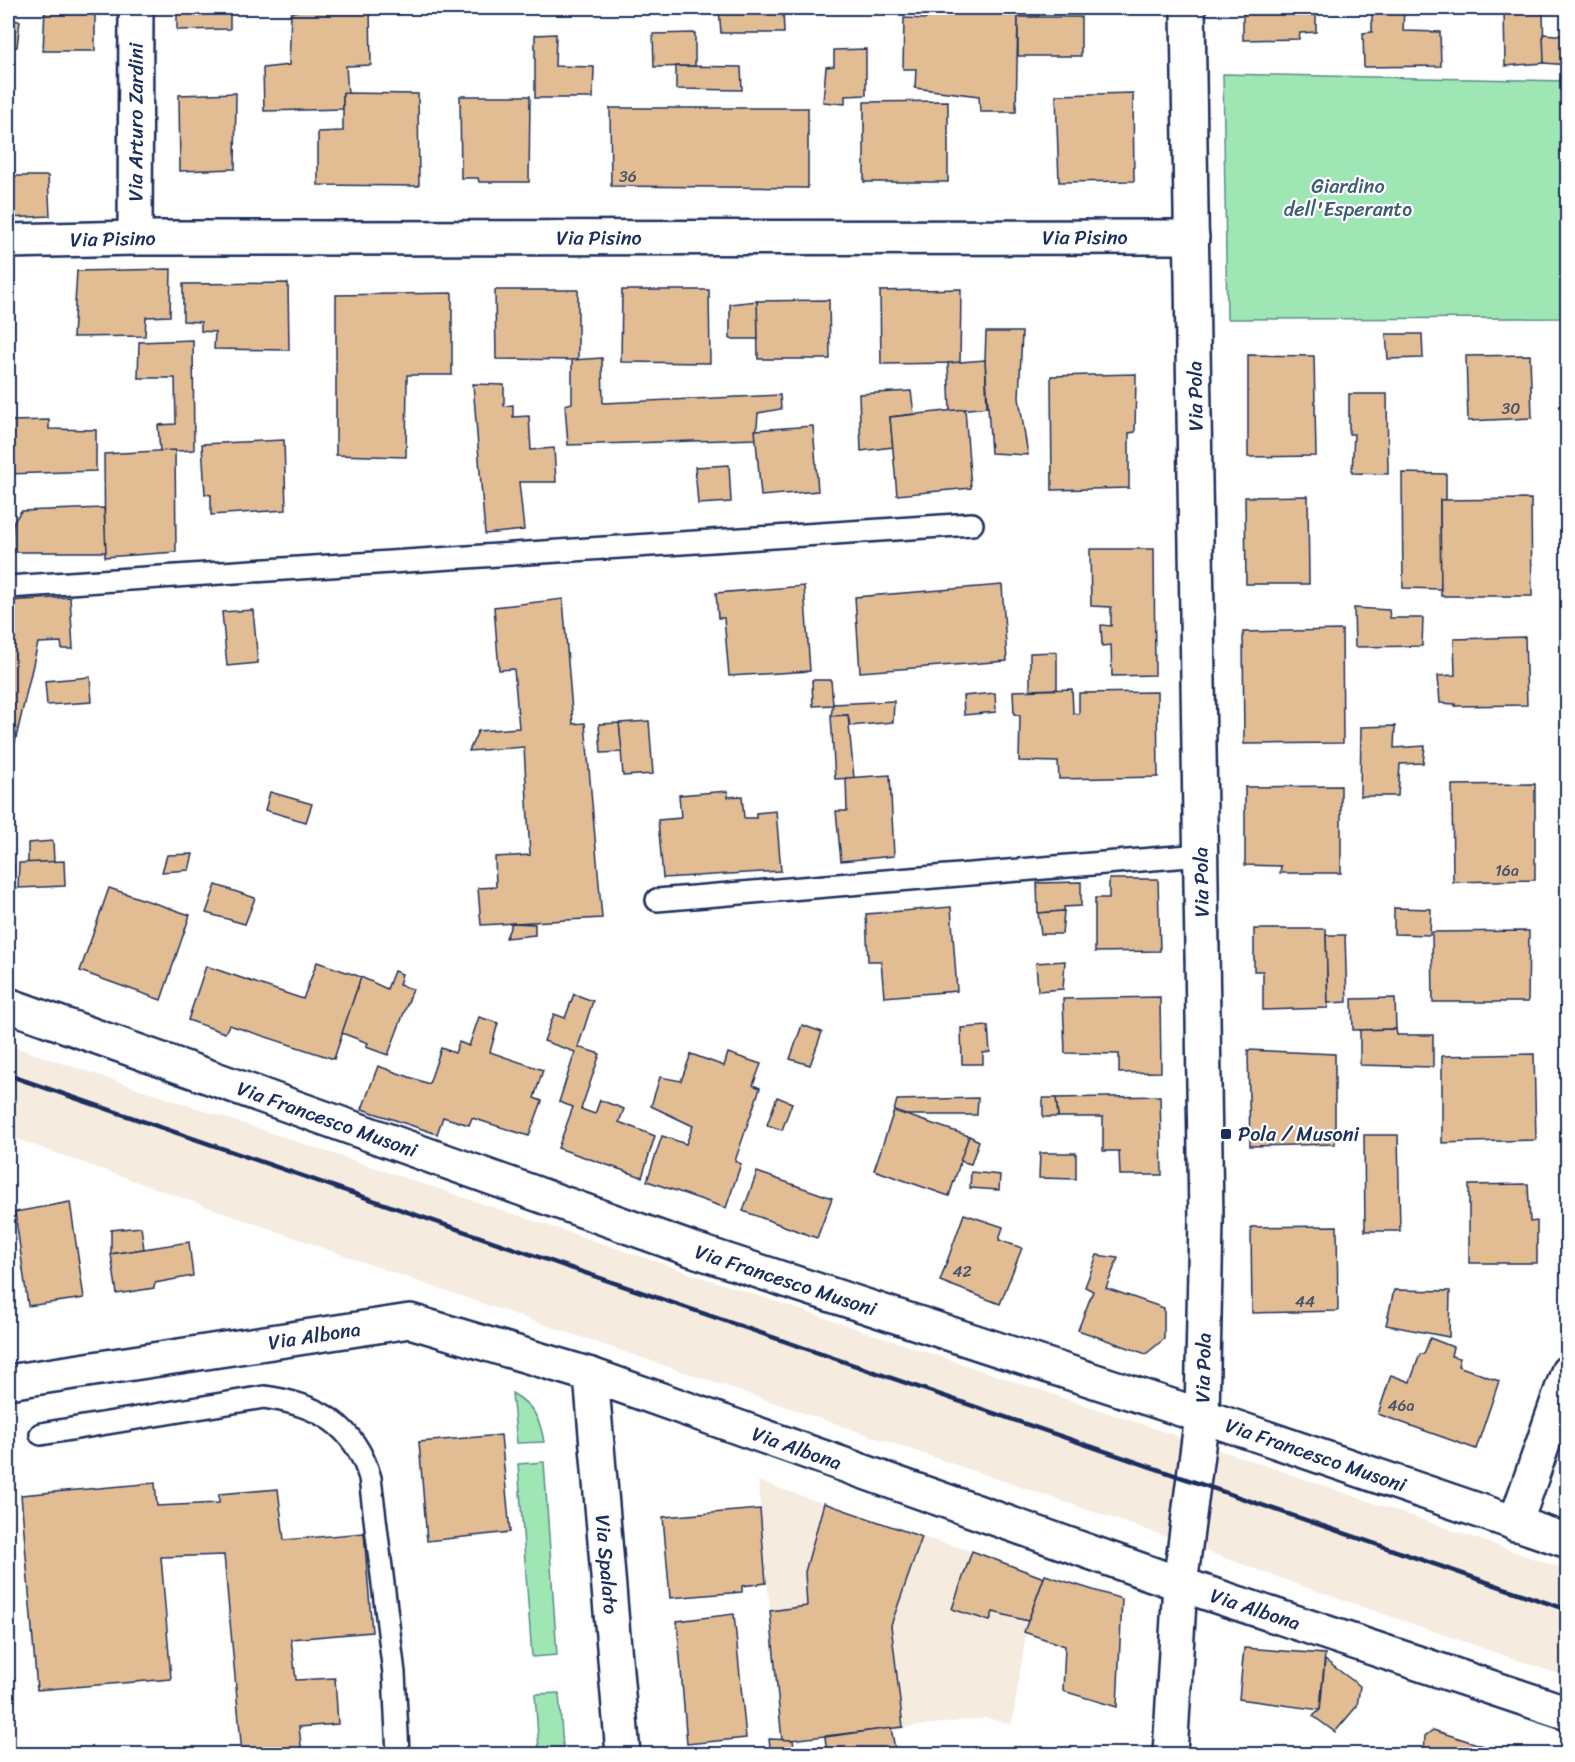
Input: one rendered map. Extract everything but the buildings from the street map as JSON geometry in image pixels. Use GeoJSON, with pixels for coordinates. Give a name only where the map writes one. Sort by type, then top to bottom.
{"type":"FeatureCollection","features":[{"type":"Feature","properties":{"kind":"street","name":"Via Arturo Zardini"},"geometry":{"type":"LineString","coordinates":[[135,238],[136,8]]}},
{"type":"Feature","properties":{"kind":"street","name":"Via Pola"},"geometry":{"type":"LineString","coordinates":[[1170,1755],[1180,1584],[1202,1416],[1206,1220],[1188,8]]}},
{"type":"Feature","properties":{"kind":"street","name":"Via Pisino"},"geometry":{"type":"LineString","coordinates":[[8,241],[135,238],[1192,237]]}},
{"type":"Feature","properties":{"kind":"street","name":"Via Francesco Musoni"},"geometry":{"type":"LineString","coordinates":[[8,1005],[691,1249],[1202,1416],[1568,1541]]}},
{"type":"Feature","properties":{"kind":"street","name":"Via Albona"},"geometry":{"type":"LineString","coordinates":[[8,1382],[410,1321],[591,1375],[1180,1584],[1568,1713]]}},
{"type":"Feature","properties":{"kind":"street"},"geometry":{"type":"LineString","coordinates":[[1515,1524],[1568,1372]]}},
{"type":"Feature","properties":{"kind":"street","name":"Via Spalato"},"geometry":{"type":"LineString","coordinates":[[591,1375],[622,1755]]}},
{"type":"Feature","properties":{"kind":"lane"},"geometry":{"type":"LineString","coordinates":[[8,587],[972,524]]}},
{"type":"Feature","properties":{"kind":"lane"},"geometry":{"type":"LineString","coordinates":[[657,900],[1201,855]]}},
{"type":"Feature","properties":{"kind":"lane"},"geometry":{"type":"LineString","coordinates":[[40,1434],[264,1397],[290,1400],[310,1408],[350,1436],[363,1456],[370,1478],[394,1673],[398,1755]]}},
{"type":"Feature","properties":{"kind":"shaded area"},"geometry":{"type":"Polygon","coordinates":[[[8,1045],[1264,1465],[1567,1570],[1567,1677],[1150,1531],[408,1278],[8,1136],[8,1045]]]}},
{"type":"Feature","properties":{"kind":"shaded area"},"geometry":{"type":"Polygon","coordinates":[[[758,1481],[922,1537],[972,1551],[1028,1621],[1012,1724],[986,1718],[782,1741],[758,1481]]]}},
{"type":"Feature","properties":{"kind":"green space","name":"Giardino dell'Esperanto"},"geometry":{"type":"Polygon","coordinates":[[[1223,74],[1567,81],[1567,318],[1227,319],[1223,74]]]}},
{"type":"Feature","properties":{"kind":"green space"},"geometry":{"type":"Polygon","coordinates":[[[512,1393],[525,1402],[534,1413],[544,1442],[517,1443],[512,1393]]]}},
{"type":"Feature","properties":{"kind":"green space"},"geometry":{"type":"Polygon","coordinates":[[[544,1462],[557,1655],[532,1657],[518,1464],[544,1462]]]}},
{"type":"Feature","properties":{"kind":"green space"},"geometry":{"type":"Polygon","coordinates":[[[559,1693],[563,1748],[539,1750],[535,1694],[559,1693]]]}},
{"type":"Feature","properties":{"kind":"railway"},"geometry":{"type":"LineString","coordinates":[[8,1075],[1568,1610]]}},
{"type":"Feature","properties":{"kind":"place","name":"Pola / Musoni"},"geometry":{"type":"Point","coordinates":[1226,1134]}}]}
